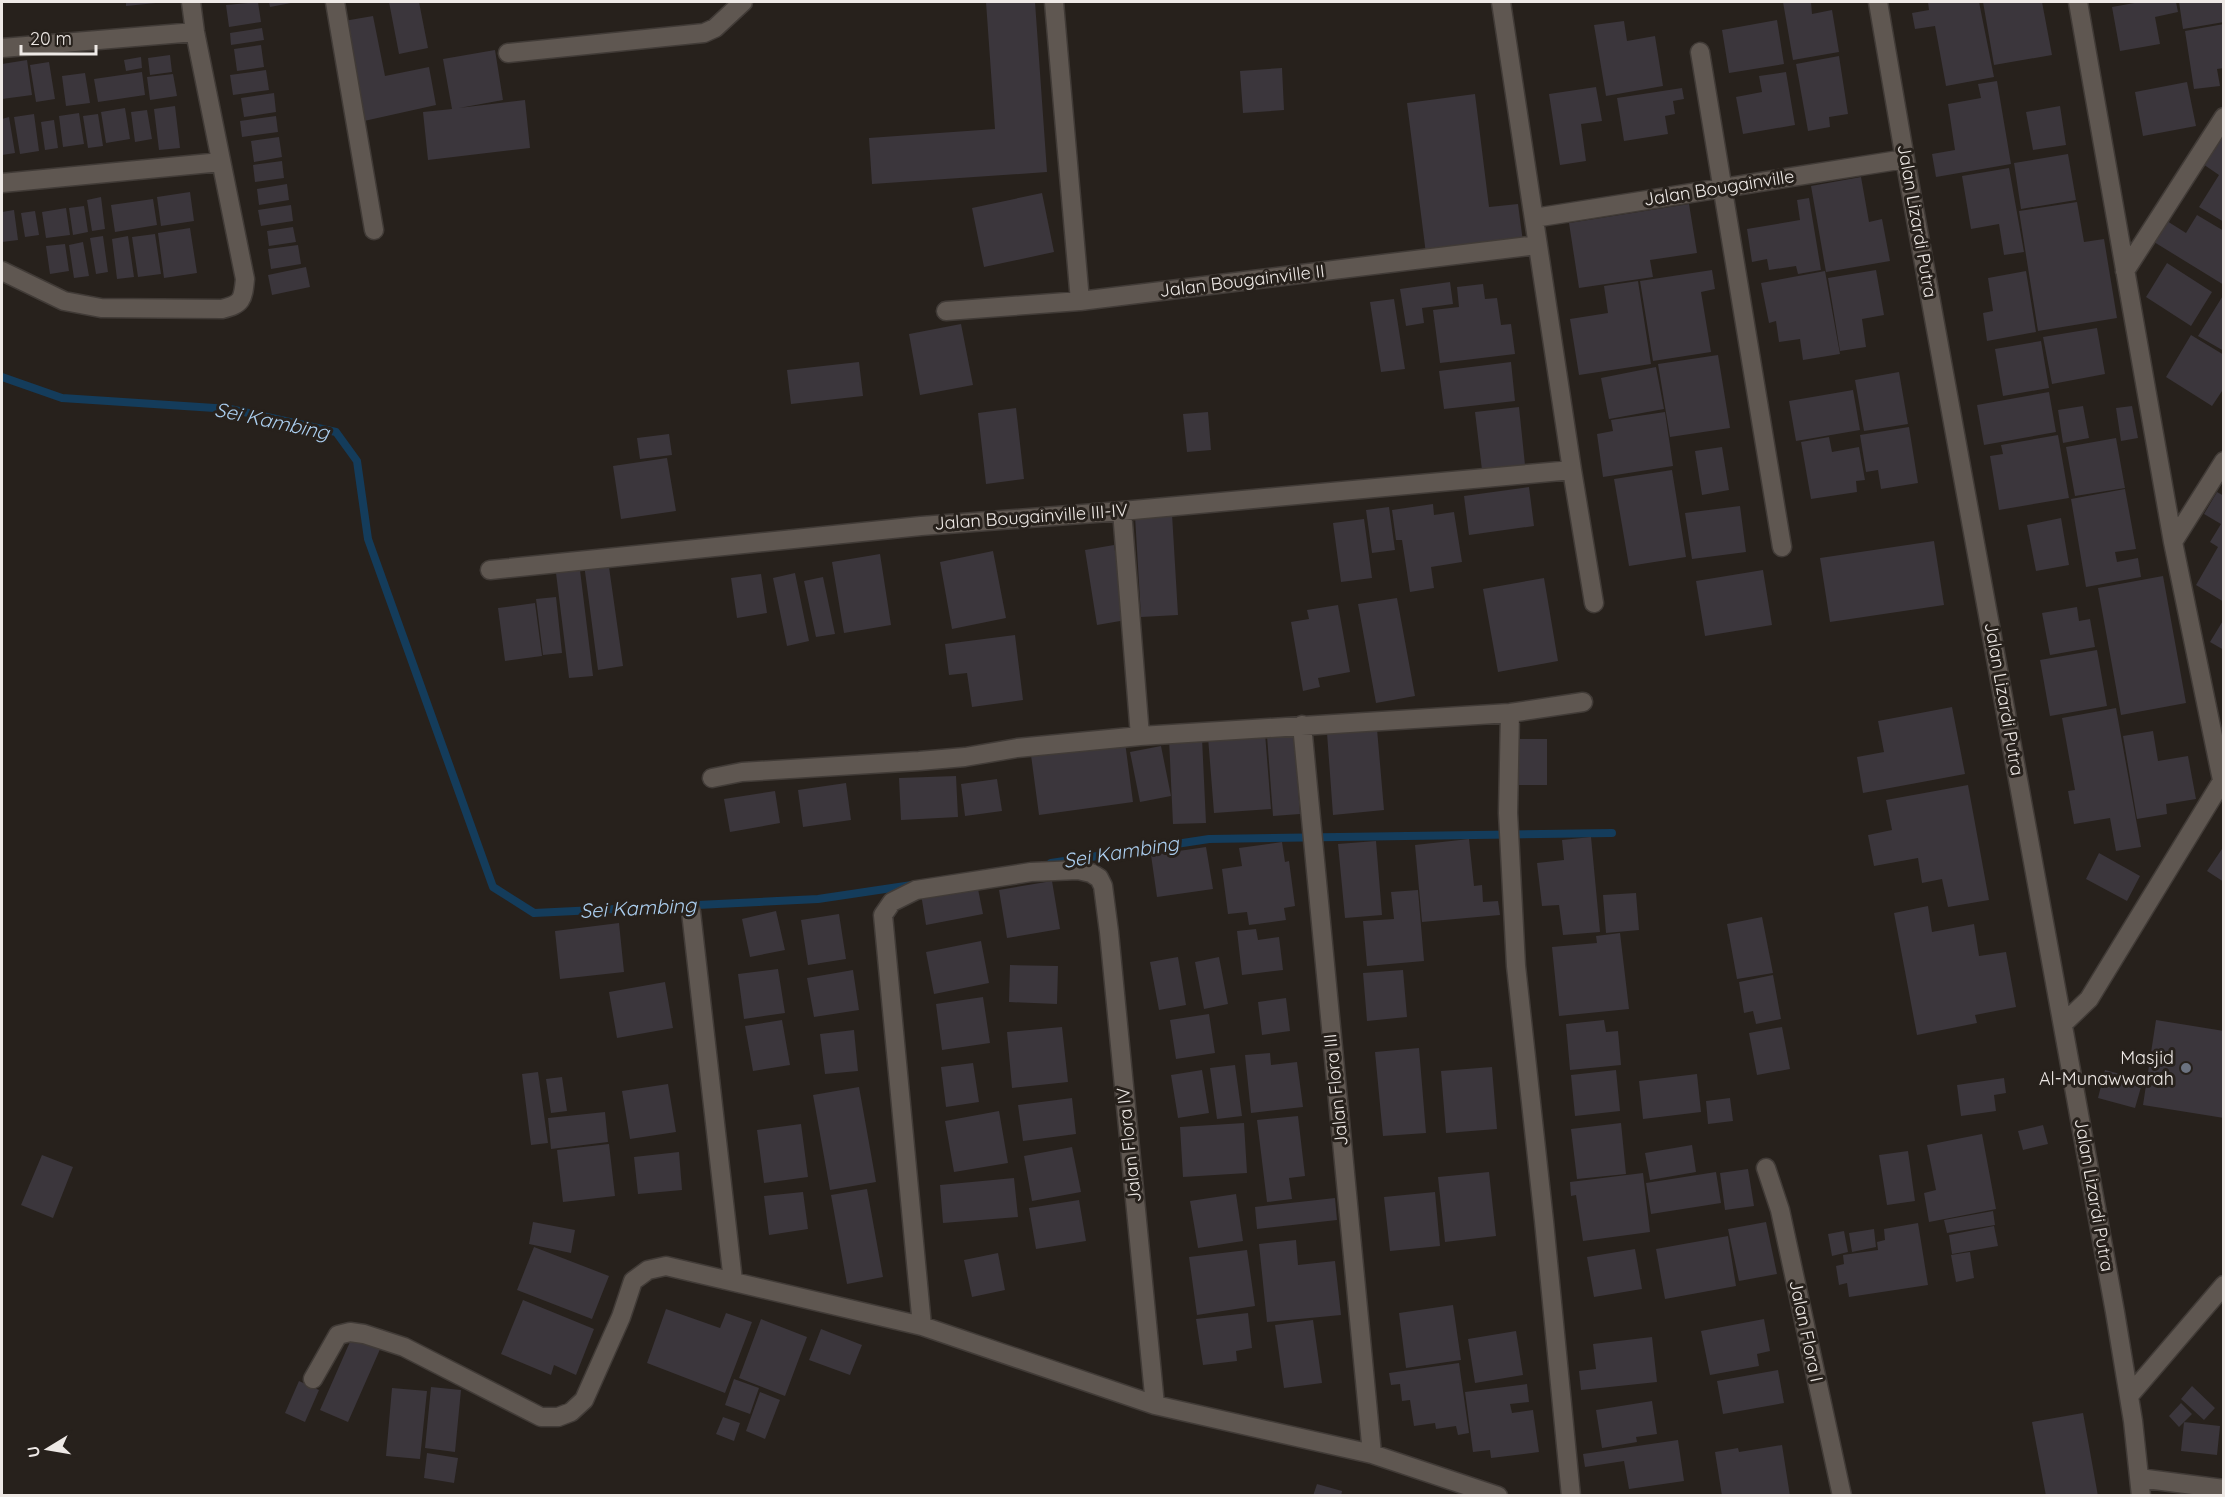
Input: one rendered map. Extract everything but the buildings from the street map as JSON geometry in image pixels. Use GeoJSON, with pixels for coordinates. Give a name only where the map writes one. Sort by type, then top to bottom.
{"type":"FeatureCollection","features":[{"type":"Feature","properties":{"kind":"street"},"geometry":{"type":"LineString","coordinates":[[2,271],[64,301],[101,308],[222,309],[232,306],[243,297],[245,279],[195,32],[191,2]]}},
{"type":"Feature","properties":{"kind":"street"},"geometry":{"type":"LineString","coordinates":[[335,2],[374,230]]}},
{"type":"Feature","properties":{"kind":"street"},"geometry":{"type":"LineString","coordinates":[[508,53],[704,33],[715,28],[743,2]]}},
{"type":"Feature","properties":{"kind":"street"},"geometry":{"type":"LineString","coordinates":[[1054,2],[1080,301]]}},
{"type":"Feature","properties":{"kind":"street"},"geometry":{"type":"LineString","coordinates":[[1501,2],[1594,603]]}},
{"type":"Feature","properties":{"kind":"street","name":"Jalan Lizardi Putra"},"geometry":{"type":"LineString","coordinates":[[1878,2],[2129,1396],[2140,1487]]}},
{"type":"Feature","properties":{"kind":"street"},"geometry":{"type":"LineString","coordinates":[[2063,1024],[2089,999],[2223,779],[2173,542],[2078,2]]}},
{"type":"Feature","properties":{"kind":"street"},"geometry":{"type":"LineString","coordinates":[[2,48],[195,32]]}},
{"type":"Feature","properties":{"kind":"street"},"geometry":{"type":"LineString","coordinates":[[1700,52],[1782,547]]}},
{"type":"Feature","properties":{"kind":"street"},"geometry":{"type":"LineString","coordinates":[[2125,272],[2223,117]]}},
{"type":"Feature","properties":{"kind":"street","name":"Jalan Bougainville"},"geometry":{"type":"LineString","coordinates":[[1534,218],[1905,159]]}},
{"type":"Feature","properties":{"kind":"street"},"geometry":{"type":"LineString","coordinates":[[2,183],[221,162]]}},
{"type":"Feature","properties":{"kind":"street","name":"Jalan Bougainville II"},"geometry":{"type":"LineString","coordinates":[[946,311],[1080,301],[1537,245]]}},
{"type":"Feature","properties":{"kind":"street"},"geometry":{"type":"LineString","coordinates":[[2173,542],[2223,461]]}},
{"type":"Feature","properties":{"kind":"street","name":"Jalan Bougainville III-IV"},"geometry":{"type":"LineString","coordinates":[[490,570],[921,526],[1572,470]]}},
{"type":"Feature","properties":{"kind":"street"},"geometry":{"type":"LineString","coordinates":[[1122,510],[1140,735]]}},
{"type":"Feature","properties":{"kind":"street"},"geometry":{"type":"LineString","coordinates":[[712,778],[742,772],[965,757],[1017,748],[1140,735],[1510,712],[1583,702]]}},
{"type":"Feature","properties":{"kind":"street"},"geometry":{"type":"LineString","coordinates":[[1510,712],[1508,813],[1516,966],[1571,1496]]}},
{"type":"Feature","properties":{"kind":"street","name":"Jalan Flora III"},"geometry":{"type":"LineString","coordinates":[[1302,725],[1372,1454]]}},
{"type":"Feature","properties":{"kind":"street","name":"Jalan Flora IV"},"geometry":{"type":"LineString","coordinates":[[922,1326],[883,915],[892,902],[916,890],[1031,872],[1078,870],[1091,873],[1099,878],[1103,886],[1155,1405]]}},
{"type":"Feature","properties":{"kind":"street"},"geometry":{"type":"LineString","coordinates":[[691,912],[733,1281]]}},
{"type":"Feature","properties":{"kind":"street","name":"Jalan Flora I"},"geometry":{"type":"LineString","coordinates":[[1766,1168],[1780,1210],[1842,1496]]}},
{"type":"Feature","properties":{"kind":"street"},"geometry":{"type":"LineString","coordinates":[[313,1379],[338,1335],[350,1332],[364,1334],[404,1347],[541,1417],[558,1417],[571,1412],[584,1400],[621,1317],[633,1281],[648,1270],[666,1266],[922,1326],[1155,1405],[1372,1454],[1498,1496]]}},
{"type":"Feature","properties":{"kind":"street"},"geometry":{"type":"LineString","coordinates":[[2129,1396],[2223,1285]]}},
{"type":"Feature","properties":{"kind":"street"},"geometry":{"type":"LineString","coordinates":[[2140,1487],[2223,1489]]}},
{"type":"Feature","properties":{"kind":"waterway","name":"Sei Kambing"},"geometry":{"type":"LineString","coordinates":[[2,377],[62,398],[230,409],[336,432],[357,461],[368,539],[493,887],[534,913],[818,899],[912,885]]}},
{"type":"Feature","properties":{"kind":"waterway","name":"Sei Kambing"},"geometry":{"type":"LineString","coordinates":[[1051,863],[1209,839],[1612,833]]}},
{"type":"Feature","properties":{"kind":"place","name":"Masjid Al-Munawwarah"},"geometry":{"type":"Point","coordinates":[2186,1068]}}]}
